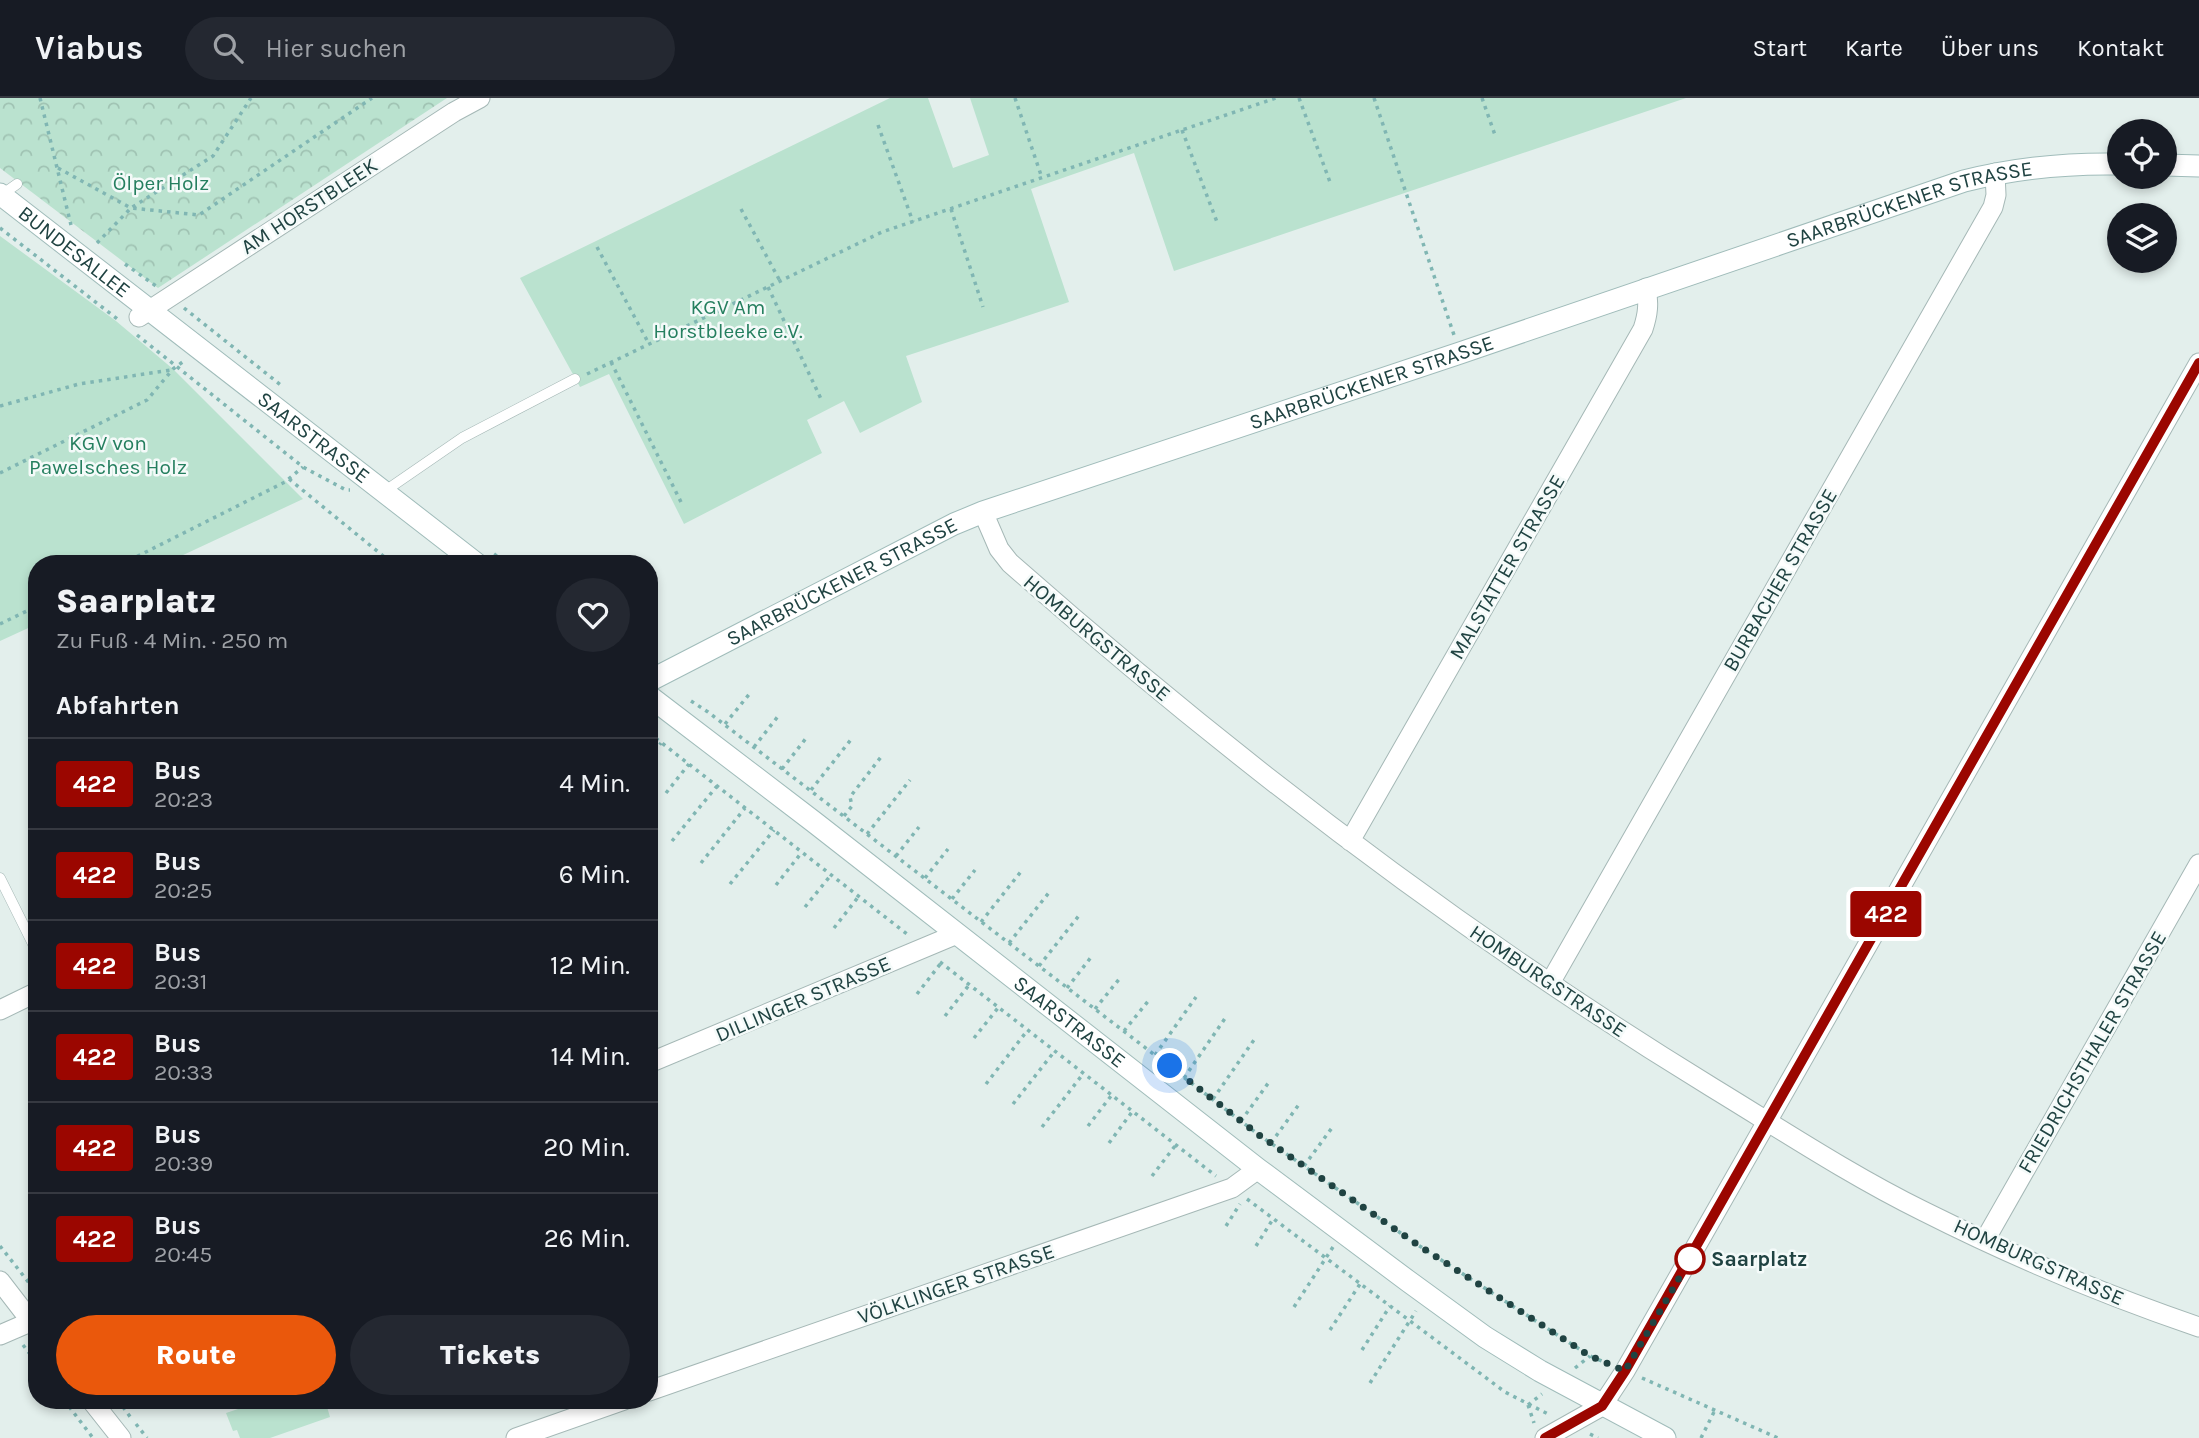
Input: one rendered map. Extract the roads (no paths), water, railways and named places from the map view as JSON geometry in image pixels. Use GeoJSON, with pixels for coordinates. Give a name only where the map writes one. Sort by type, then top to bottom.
{"type":"FeatureCollection","features":[{"type":"Feature","properties":{"kind":"street","name":"AM HORSTBLEEK"},"geometry":{"type":"LineString","coordinates":[[138,321],[442,119],[480,98]]}},
{"type":"Feature","properties":{"kind":"street","name":"SAARBRÜCKENER STRASSE"},"geometry":{"type":"LineString","coordinates":[[658,676],[954,524],[983,512],[1964,181],[1995,173],[2057,165],[2107,164]]}},
{"type":"Feature","properties":{"kind":"street"},"geometry":{"type":"LineString","coordinates":[[2177,165],[2199,166]]}},
{"type":"Feature","properties":{"kind":"street","name":"BURBACHER STRASSE"},"geometry":{"type":"LineString","coordinates":[[1550,983],[1993,207],[1996,195],[1995,173]]}},
{"type":"Feature","properties":{"kind":"street","name":"BUNDESALLEE"},"geometry":{"type":"LineString","coordinates":[[5,192],[138,321]]}},
{"type":"Feature","properties":{"kind":"street","name":"MALSTATTER STRASSE"},"geometry":{"type":"LineString","coordinates":[[1350,841],[1643,329],[1648,313],[1646,288]]}},
{"type":"Feature","properties":{"kind":"street","name":"SAARSTRASSE"},"geometry":{"type":"LineString","coordinates":[[138,321],[384,492],[465,555]]}},
{"type":"Feature","properties":{"kind":"street"},"geometry":{"type":"LineString","coordinates":[[1539,1434],[1602,1406],[1625,1371],[2199,363]]}},
{"type":"Feature","properties":{"kind":"street","name":"HOMBURGSTRASSE"},"geometry":{"type":"LineString","coordinates":[[983,512],[999,549],[1010,563],[1150,684],[1250,765],[1452,918],[1656,1053],[1921,1210],[2074,1280],[2199,1327]]}},
{"type":"Feature","properties":{"kind":"street","name":"SAARSTRASSE"},"geometry":{"type":"LineString","coordinates":[[658,703],[1258,1169],[1427,1295],[1485,1336],[1566,1387],[1602,1406]]}},
{"type":"Feature","properties":{"kind":"street","name":"FRIEDRICHSTHALER STRASSE"},"geometry":{"type":"LineString","coordinates":[[1985,1240],[2199,864]]}},
{"type":"Feature","properties":{"kind":"street","name":"DILLINGER STRASSE"},"geometry":{"type":"LineString","coordinates":[[658,1059],[957,934]]}},
{"type":"Feature","properties":{"kind":"street"},"geometry":{"type":"LineString","coordinates":[[0,1010],[28,996]]}},
{"type":"Feature","properties":{"kind":"street","name":"VÖLKLINGER STRASSE"},"geometry":{"type":"LineString","coordinates":[[658,1388],[1238,1193],[1258,1169]]}},
{"type":"Feature","properties":{"kind":"street"},"geometry":{"type":"LineString","coordinates":[[0,1281],[28,1315]]}},
{"type":"Feature","properties":{"kind":"street"},"geometry":{"type":"LineString","coordinates":[[0,1335],[28,1325]]}},
{"type":"Feature","properties":{"kind":"street"},"geometry":{"type":"LineString","coordinates":[[1602,1406],[1664,1438]]}},
{"type":"Feature","properties":{"kind":"street"},"geometry":{"type":"LineString","coordinates":[[98,1409],[121,1438]]}},
{"type":"Feature","properties":{"kind":"street"},"geometry":{"type":"LineString","coordinates":[[516,1438],[598,1409]]}},
{"type":"Feature","properties":{"kind":"lane"},"geometry":{"type":"LineString","coordinates":[[384,492],[462,438],[575,379]]}},
{"type":"Feature","properties":{"kind":"lane"},"geometry":{"type":"LineString","coordinates":[[0,878],[28,934]]}},
{"type":"Feature","properties":{"kind":"place","name":"Saarplatz"},"geometry":{"type":"Point","coordinates":[1690,1259]}},
{"type":"Feature","properties":{"kind":"park label","name":"Ölper Holz"},"geometry":{"type":"Point","coordinates":[161,183]}},
{"type":"Feature","properties":{"kind":"park label","name":"KGV Am Horstbleeke e.V."},"geometry":{"type":"Point","coordinates":[728,319]}},
{"type":"Feature","properties":{"kind":"park label","name":"KGV von Pawelsches Holz"},"geometry":{"type":"Point","coordinates":[108,455]}}]}
